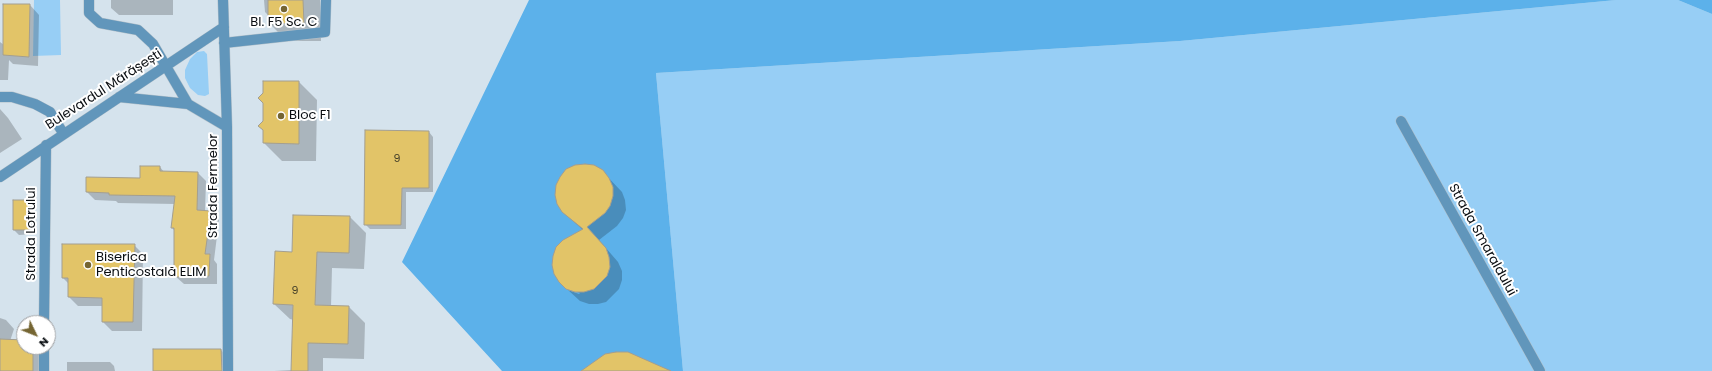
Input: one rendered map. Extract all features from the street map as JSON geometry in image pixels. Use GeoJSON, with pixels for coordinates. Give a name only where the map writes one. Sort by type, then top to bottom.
{"type":"FeatureCollection","features":[{"type":"Feature","properties":{"kind":"street"},"geometry":{"type":"LineString","coordinates":[[89,0],[89,13],[100,22],[138,30],[153,44],[167,65],[188,104]]}},
{"type":"Feature","properties":{"kind":"street","name":"Strada Fermelor"},"geometry":{"type":"LineString","coordinates":[[223,0],[227,127],[228,371]]}},
{"type":"Feature","properties":{"kind":"street"},"geometry":{"type":"LineString","coordinates":[[224,43],[325,32],[326,0]]}},
{"type":"Feature","properties":{"kind":"street","name":"Bulevardul Mărășești"},"geometry":{"type":"LineString","coordinates":[[0,177],[63,133],[224,27]]}},
{"type":"Feature","properties":{"kind":"street"},"geometry":{"type":"LineString","coordinates":[[0,97],[12,97],[36,104],[50,112],[63,133]]}},
{"type":"Feature","properties":{"kind":"street"},"geometry":{"type":"LineString","coordinates":[[119,97],[188,104],[227,127]]}},
{"type":"Feature","properties":{"kind":"street","name":"Strada Smaraldului"},"geometry":{"type":"LineString","coordinates":[[1401,121],[1540,371]]}},
{"type":"Feature","properties":{"kind":"street","name":"Strada Lotrului"},"geometry":{"type":"LineString","coordinates":[[44,315],[46,145]]}},
{"type":"Feature","properties":{"kind":"street"},"geometry":{"type":"LineString","coordinates":[[44,355],[44,371]]}},
{"type":"Feature","properties":{"kind":"shaded area"},"geometry":{"type":"Polygon","coordinates":[[[34,0],[60,0],[61,55],[33,56],[34,0]]]}},
{"type":"Feature","properties":{"kind":"shaded area"},"geometry":{"type":"Polygon","coordinates":[[[529,0],[1616,0],[1180,41],[656,73],[683,371],[502,371],[402,262],[529,0]]]}},
{"type":"Feature","properties":{"kind":"shaded area"},"geometry":{"type":"Polygon","coordinates":[[[1616,0],[1678,0],[1712,14],[1712,371],[683,371],[656,73],[1180,41],[1616,0]]]}},
{"type":"Feature","properties":{"kind":"shaded area"},"geometry":{"type":"Polygon","coordinates":[[[1678,0],[1712,0],[1712,14],[1678,0]]]}},
{"type":"Feature","properties":{"kind":"shaded area"},"geometry":{"type":"Polygon","coordinates":[[[204,51],[207,54],[209,94],[205,96],[198,95],[190,88],[185,78],[185,70],[190,59],[197,52],[204,51]]]}},
{"type":"Feature","properties":{"kind":"building","name":"Bl. F5 Sc. C"},"geometry":{"type":"Polygon","coordinates":[[[268,0],[303,0],[304,23],[268,24],[268,0]]]}},
{"type":"Feature","properties":{"kind":"building"},"geometry":{"type":"Polygon","coordinates":[[[3,4],[30,4],[29,57],[3,55],[3,4]]]}},
{"type":"Feature","properties":{"kind":"building","name":"Bloc F1"},"geometry":{"type":"Polygon","coordinates":[[[263,81],[299,81],[299,144],[263,143],[263,130],[258,126],[263,121],[263,103],[258,98],[263,93],[263,81]]]}},
{"type":"Feature","properties":{"kind":"building"},"geometry":{"type":"Polygon","coordinates":[[[365,130],[429,131],[429,188],[402,188],[401,225],[364,225],[365,130]]]}},
{"type":"Feature","properties":{"kind":"building"},"geometry":{"type":"Polygon","coordinates":[[[575,165],[594,165],[603,170],[613,187],[613,196],[610,206],[605,213],[587,227],[606,248],[610,267],[607,276],[594,289],[584,292],[575,292],[566,289],[554,274],[552,265],[553,256],[556,247],[563,240],[583,229],[562,212],[557,204],[555,195],[556,185],[566,169],[575,165]]]}},
{"type":"Feature","properties":{"kind":"building"},"geometry":{"type":"Polygon","coordinates":[[[140,166],[160,166],[160,171],[198,172],[197,210],[211,211],[205,254],[210,254],[209,276],[174,277],[174,228],[171,228],[175,196],[109,195],[109,193],[86,192],[86,177],[140,178],[140,166]]]}},
{"type":"Feature","properties":{"kind":"building"},"geometry":{"type":"Polygon","coordinates":[[[13,200],[30,200],[30,230],[13,230],[13,200]]]}},
{"type":"Feature","properties":{"kind":"building"},"geometry":{"type":"Polygon","coordinates":[[[293,215],[350,216],[349,253],[317,252],[315,305],[349,306],[348,344],[308,343],[308,371],[291,371],[293,305],[273,304],[275,251],[292,252],[293,215]]]}},
{"type":"Feature","properties":{"kind":"building"},"geometry":{"type":"Polygon","coordinates":[[[62,244],[135,244],[133,322],[102,322],[102,298],[68,297],[68,278],[62,278],[62,244]]]}},
{"type":"Feature","properties":{"kind":"building"},"geometry":{"type":"Polygon","coordinates":[[[0,339],[16,340],[16,355],[33,355],[33,371],[0,371],[0,339]]]}},
{"type":"Feature","properties":{"kind":"building"},"geometry":{"type":"Polygon","coordinates":[[[153,349],[221,349],[222,371],[153,371],[153,349]]]}},
{"type":"Feature","properties":{"kind":"building"},"geometry":{"type":"Polygon","coordinates":[[[628,352],[671,371],[581,371],[605,354],[628,352]]]}},
{"type":"Feature","properties":{"kind":"place","name":"Bl. F5 Sc. C"},"geometry":{"type":"Point","coordinates":[284,9]}},
{"type":"Feature","properties":{"kind":"place","name":"Bloc F1"},"geometry":{"type":"Point","coordinates":[281,116]}},
{"type":"Feature","properties":{"kind":"place","name":"Biserica Penticostală ELIM"},"geometry":{"type":"Point","coordinates":[88,265]}}]}
